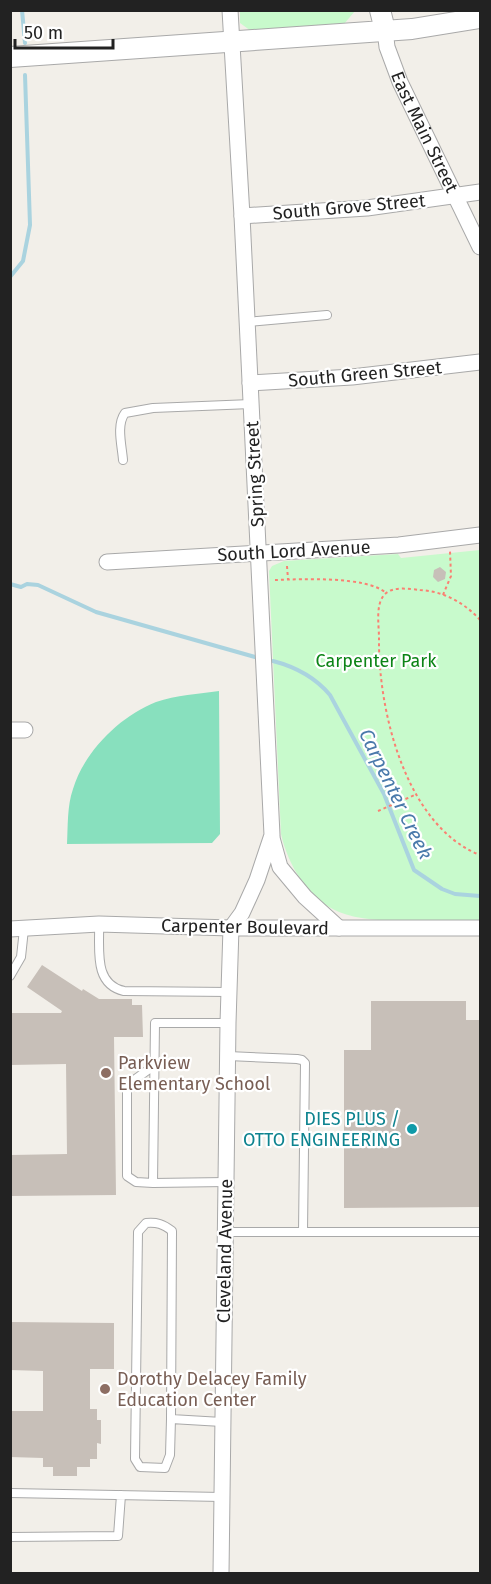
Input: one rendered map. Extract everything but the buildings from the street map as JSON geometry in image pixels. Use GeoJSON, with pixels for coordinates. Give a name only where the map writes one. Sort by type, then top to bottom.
{"type":"FeatureCollection","features":[{"type":"Feature","properties":{"kind":"street","name":"Spring Street"},"geometry":{"type":"LineString","coordinates":[[230,10],[272,835],[257,880],[242,913],[231,928]]}},
{"type":"Feature","properties":{"kind":"street","name":"East Main Street"},"geometry":{"type":"LineString","coordinates":[[380,10],[387,46],[396,74],[480,247]]}},
{"type":"Feature","properties":{"kind":"street"},"geometry":{"type":"LineString","coordinates":[[10,57],[412,28],[480,18]]}},
{"type":"Feature","properties":{"kind":"street","name":"South Grove Street"},"geometry":{"type":"LineString","coordinates":[[242,216],[351,210],[480,192]]}},
{"type":"Feature","properties":{"kind":"street","name":"South Green Street"},"geometry":{"type":"LineString","coordinates":[[250,383],[352,377],[480,362]]}},
{"type":"Feature","properties":{"kind":"street","name":"South Lord Avenue"},"geometry":{"type":"LineString","coordinates":[[107,562],[391,546],[480,535]]}},
{"type":"Feature","properties":{"kind":"street"},"geometry":{"type":"LineString","coordinates":[[272,835],[280,867],[305,897],[339,928]]}},
{"type":"Feature","properties":{"kind":"street","name":"Carpenter Boulevard"},"geometry":{"type":"LineString","coordinates":[[17,929],[99,924],[231,928],[480,928]]}},
{"type":"Feature","properties":{"kind":"street","name":"Cleveland Avenue"},"geometry":{"type":"LineString","coordinates":[[221,1574],[231,928]]}},
{"type":"Feature","properties":{"kind":"lane"},"geometry":{"type":"LineString","coordinates":[[247,322],[327,315]]}},
{"type":"Feature","properties":{"kind":"lane"},"geometry":{"type":"LineString","coordinates":[[123,460],[120,425],[124,413],[153,408],[251,404]]}},
{"type":"Feature","properties":{"kind":"lane"},"geometry":{"type":"LineString","coordinates":[[99,924],[101,971],[105,980],[115,988],[124,991],[229,992]]}},
{"type":"Feature","properties":{"kind":"lane"},"geometry":{"type":"LineString","coordinates":[[10,976],[21,957],[17,929]]}},
{"type":"Feature","properties":{"kind":"lane"},"geometry":{"type":"LineString","coordinates":[[153,1183],[155,1023],[228,1023]]}},
{"type":"Feature","properties":{"kind":"lane"},"geometry":{"type":"LineString","coordinates":[[228,1056],[297,1059],[305,1063],[303,1232]]}},
{"type":"Feature","properties":{"kind":"lane"},"geometry":{"type":"LineString","coordinates":[[155,1065],[126,1085],[127,1176],[136,1182],[226,1182]]}},
{"type":"Feature","properties":{"kind":"lane"},"geometry":{"type":"LineString","coordinates":[[155,1222],[164,1225],[172,1232],[171,1419],[170,1455],[165,1468],[140,1467],[135,1459],[138,1232],[146,1223],[155,1222]]}},
{"type":"Feature","properties":{"kind":"lane"},"geometry":{"type":"LineString","coordinates":[[225,1232],[480,1232]]}},
{"type":"Feature","properties":{"kind":"lane"},"geometry":{"type":"LineString","coordinates":[[171,1419],[222,1422]]}},
{"type":"Feature","properties":{"kind":"lane"},"geometry":{"type":"LineString","coordinates":[[10,1493],[222,1497]]}},
{"type":"Feature","properties":{"kind":"lane"},"geometry":{"type":"LineString","coordinates":[[10,1537],[118,1536],[121,1495]]}},
{"type":"Feature","properties":{"kind":"path"},"geometry":{"type":"LineString","coordinates":[[443,595],[451,576],[449,539]]}},
{"type":"Feature","properties":{"kind":"path"},"geometry":{"type":"LineString","coordinates":[[269,580],[350,581],[376,586],[386,593],[404,589],[426,590],[443,595],[465,606],[480,620]]}},
{"type":"Feature","properties":{"kind":"path"},"geometry":{"type":"LineString","coordinates":[[386,593],[381,602],[379,616],[379,659],[382,688],[396,744],[417,794],[429,815],[446,834],[462,846],[480,855]]}},
{"type":"Feature","properties":{"kind":"path"},"geometry":{"type":"LineString","coordinates":[[378,811],[417,794]]}},
{"type":"Feature","properties":{"kind":"green space"},"geometry":{"type":"Polygon","coordinates":[[[240,11],[355,11],[344,24],[251,31],[240,23],[240,11]]]}},
{"type":"Feature","properties":{"kind":"green space","name":"Carpenter Park"},"geometry":{"type":"Polygon","coordinates":[[[480,550],[480,920],[389,921],[339,912],[318,899],[301,880],[284,846],[281,834],[269,571],[272,566],[284,561],[398,554],[401,558],[480,550]]]}},
{"type":"Feature","properties":{"kind":"green space"},"geometry":{"type":"Polygon","coordinates":[[[219,691],[220,834],[212,843],[67,844],[69,809],[73,789],[86,762],[105,737],[129,716],[156,702],[179,696],[219,691]]]}},
{"type":"Feature","properties":{"kind":"waterway","name":"Carpenter Creek"},"geometry":{"type":"LineString","coordinates":[[22,10],[25,43]]}},
{"type":"Feature","properties":{"kind":"waterway","name":"Carpenter Creek"},"geometry":{"type":"LineString","coordinates":[[10,277],[23,261],[30,225],[25,75]]}},
{"type":"Feature","properties":{"kind":"waterway","name":"Carpenter Creek"},"geometry":{"type":"LineString","coordinates":[[10,584],[21,587],[27,584],[38,585],[96,612],[255,657]]}},
{"type":"Feature","properties":{"kind":"waterway","name":"Carpenter Creek"},"geometry":{"type":"LineString","coordinates":[[273,661],[290,666],[304,674],[330,695],[384,794],[414,870],[442,889],[455,894],[480,896]]}},
{"type":"Feature","properties":{"kind":"place","name":"Parkview Elementary School"},"geometry":{"type":"Point","coordinates":[106,1073]}},
{"type":"Feature","properties":{"kind":"place","name":"DIES PLUS / OTTO ENGINEERING"},"geometry":{"type":"Point","coordinates":[412,1129]}},
{"type":"Feature","properties":{"kind":"place","name":"Dorothy Delacey Family Education Center"},"geometry":{"type":"Point","coordinates":[105,1389]}}]}
